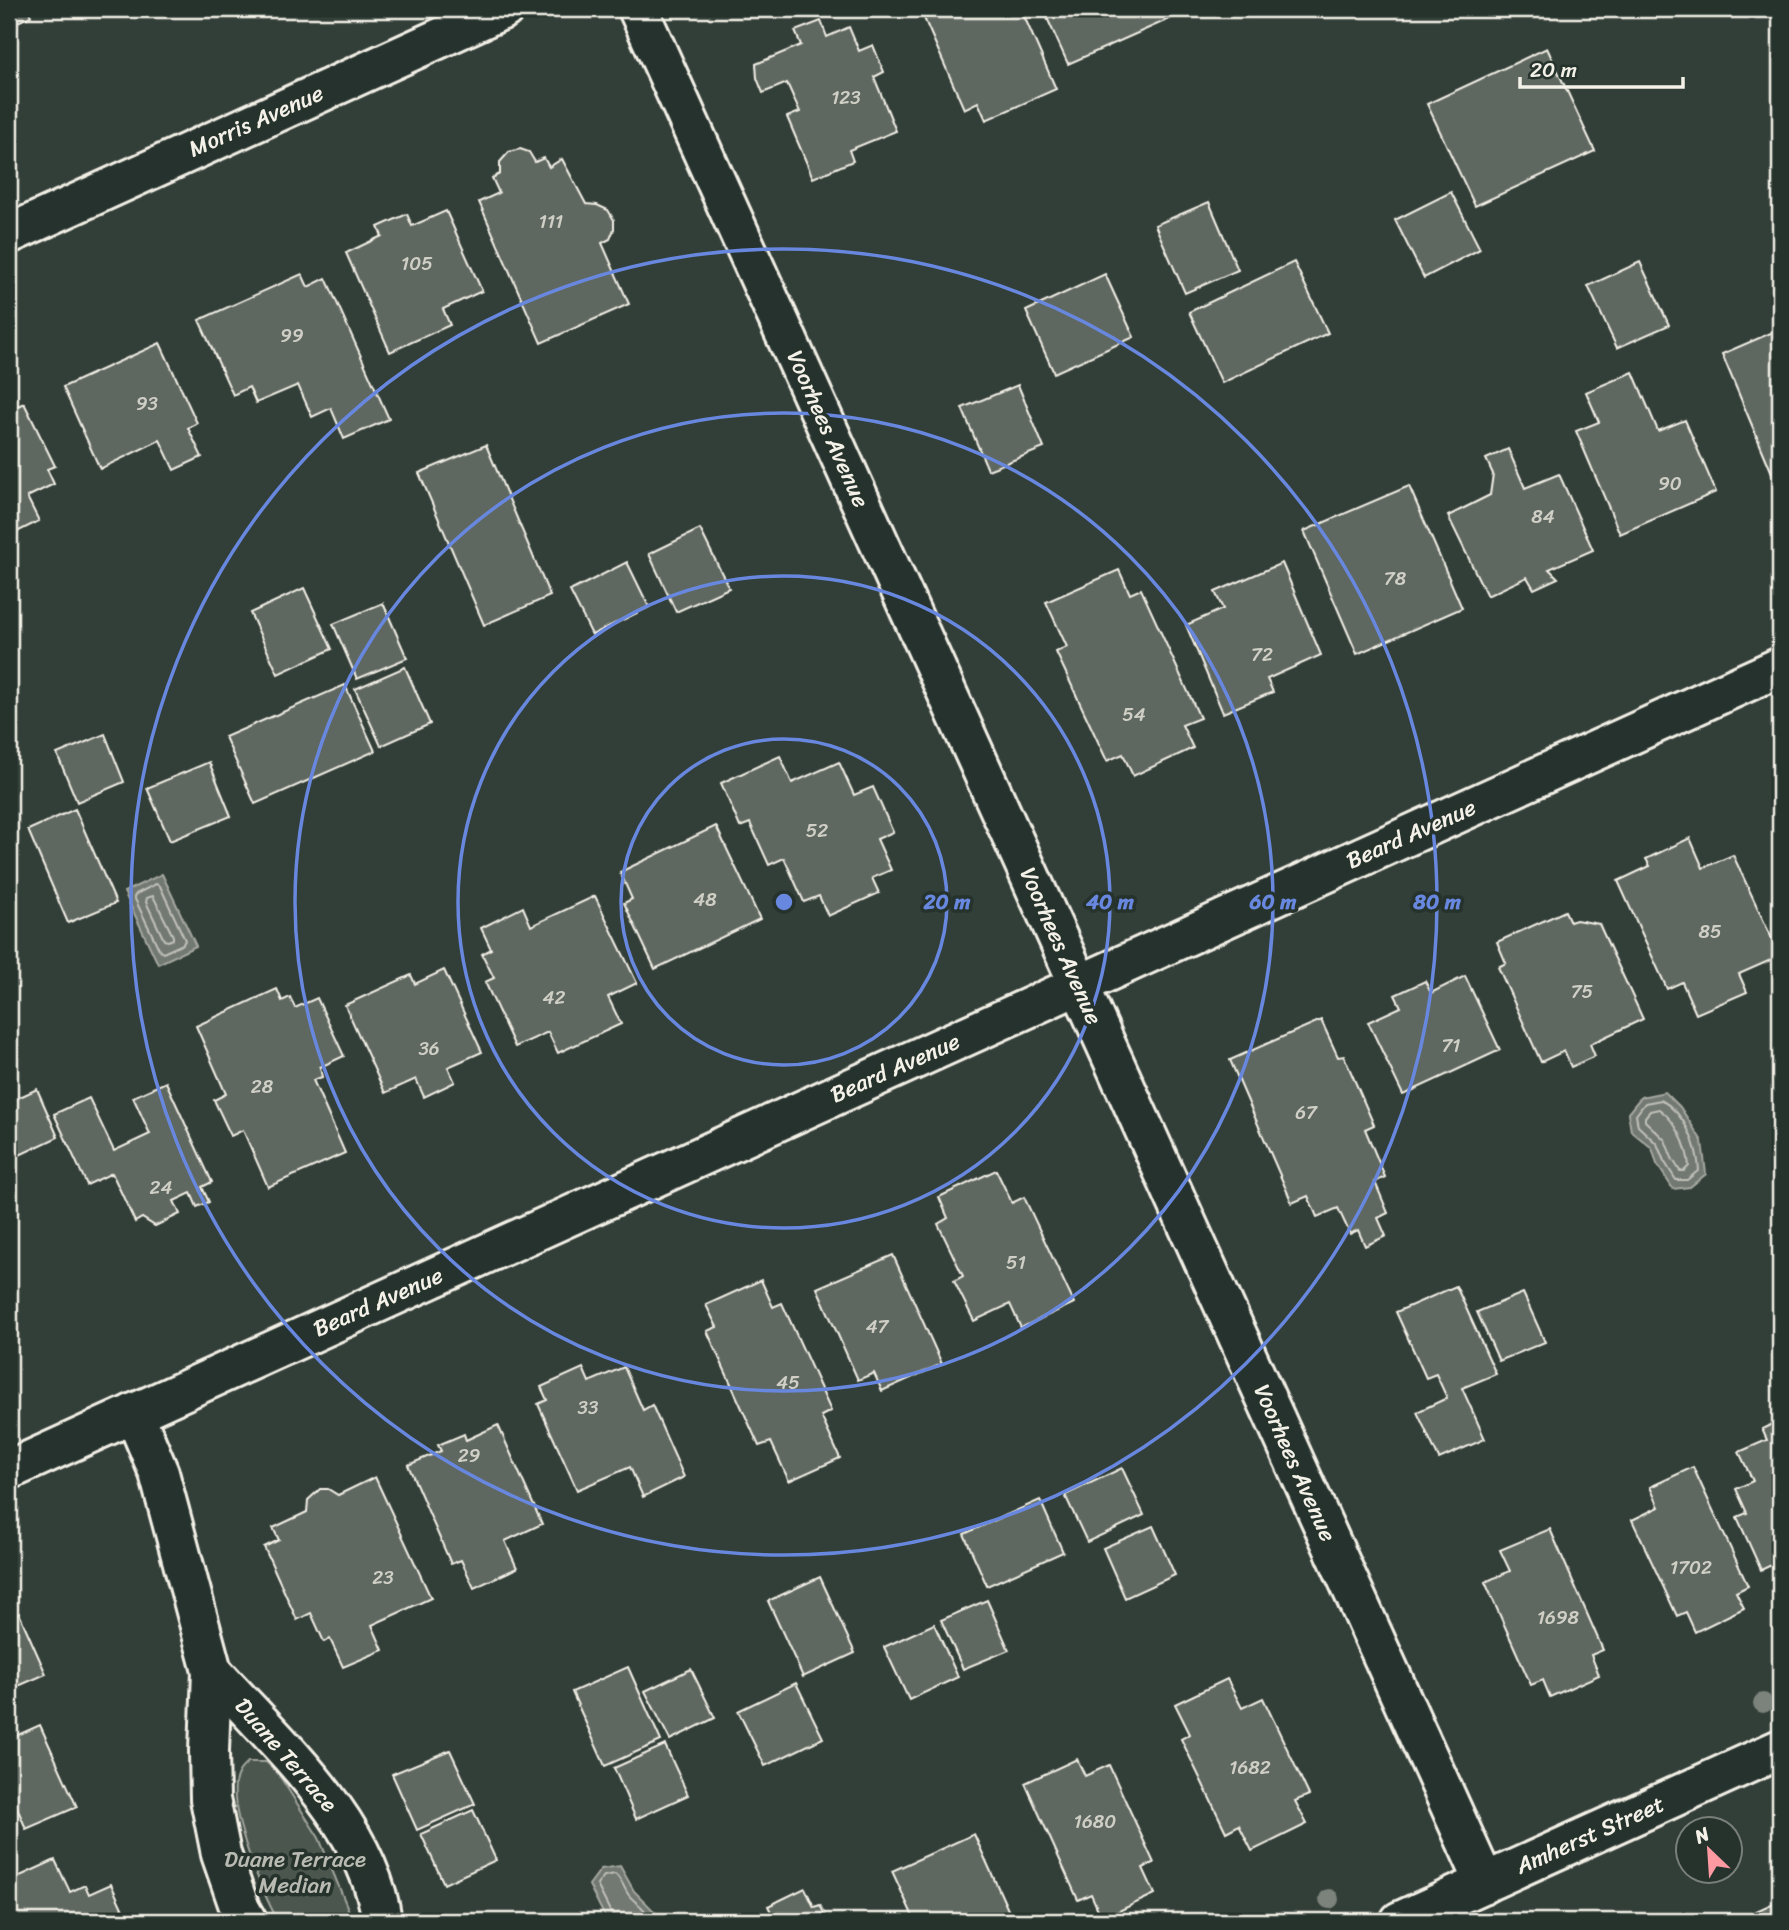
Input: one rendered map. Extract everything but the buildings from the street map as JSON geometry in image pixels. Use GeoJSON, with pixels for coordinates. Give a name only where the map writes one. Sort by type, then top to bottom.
{"type":"FeatureCollection","features":[{"type":"Feature","properties":{"kind":"street","name":"Morris Avenue"},"geometry":{"type":"LineString","coordinates":[[9,234],[504,9]]}},
{"type":"Feature","properties":{"kind":"street","name":"Voorhees Avenue"},"geometry":{"type":"LineString","coordinates":[[638,9],[1485,1883]]}},
{"type":"Feature","properties":{"kind":"street","name":"Beard Avenue"},"geometry":{"type":"LineString","coordinates":[[9,1470],[1780,667]]}},
{"type":"Feature","properties":{"kind":"street","name":"Duane Terrace"},"geometry":{"type":"LineString","coordinates":[[134,1413],[159,1473],[212,1671],[210,1798],[221,1854],[240,1909],[247,1921]]}},
{"type":"Feature","properties":{"kind":"street","name":"Duane Terrace"},"geometry":{"type":"LineString","coordinates":[[212,1671],[332,1804],[363,1858],[380,1906],[382,1921]]}},
{"type":"Feature","properties":{"kind":"street","name":"Amherst Street"},"geometry":{"type":"LineString","coordinates":[[1401,1921],[1780,1749]]}},
{"type":"Feature","properties":{"kind":"green space","name":"Duane Terrace Median"},"geometry":{"type":"Polygon","coordinates":[[[248,1762],[266,1762],[277,1772],[319,1838],[353,1921],[278,1921],[256,1874],[238,1816],[236,1781],[239,1772],[248,1762]]]}},
{"type":"Feature","properties":{"kind":"water"},"geometry":{"type":"Polygon","coordinates":[[[162,874],[196,946],[158,964],[124,892],[162,874]]]}},
{"type":"Feature","properties":{"kind":"water"},"geometry":{"type":"Polygon","coordinates":[[[1665,1092],[1680,1107],[1702,1141],[1706,1174],[1690,1187],[1673,1189],[1657,1164],[1652,1148],[1631,1131],[1628,1113],[1641,1097],[1665,1092]]]}},
{"type":"Feature","properties":{"kind":"water"},"geometry":{"type":"Polygon","coordinates":[[[620,1866],[634,1891],[657,1914],[656,1921],[607,1921],[589,1885],[601,1869],[620,1866]]]}}]}
